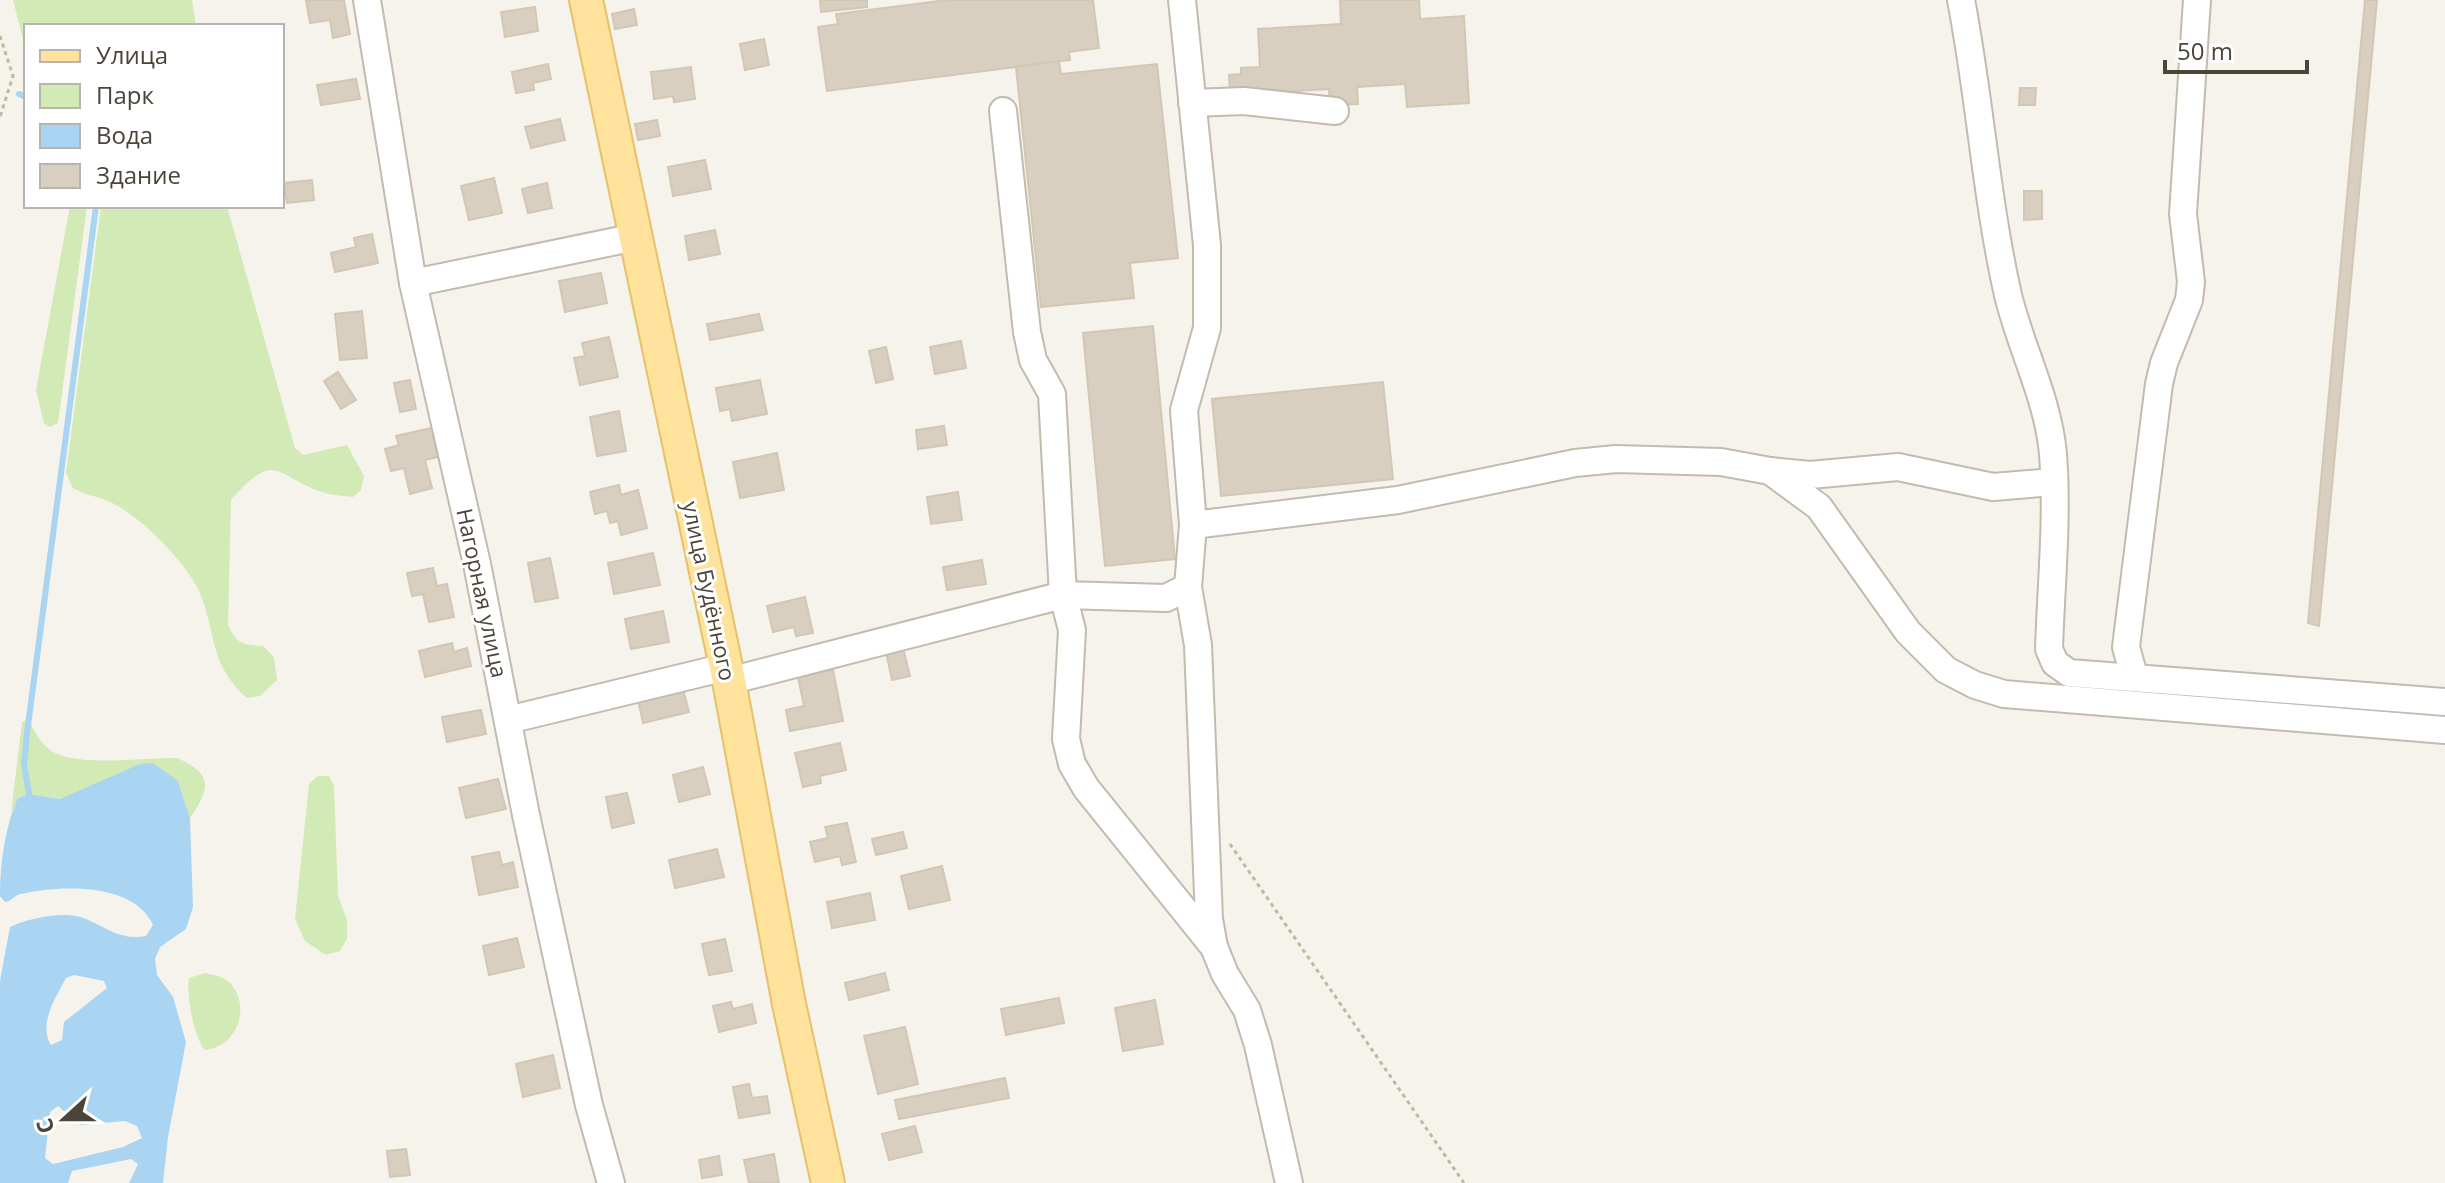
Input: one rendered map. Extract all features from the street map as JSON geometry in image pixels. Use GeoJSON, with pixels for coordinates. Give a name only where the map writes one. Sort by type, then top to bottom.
{"type":"FeatureCollection","features":[{"type":"Feature","properties":{"kind":"main road","name":"улица Будённого"},"geometry":{"type":"LineString","coordinates":[[586,0],[728,674],[789,1004],[828,1183]]}},
{"type":"Feature","properties":{"kind":"street","name":"Нагорная улица"},"geometry":{"type":"LineString","coordinates":[[367,0],[413,283],[589,1105],[611,1183]]}},
{"type":"Feature","properties":{"kind":"street"},"geometry":{"type":"LineString","coordinates":[[1182,0],[1192,103],[1217,253],[1207,328],[1184,410],[1193,525],[1188,587],[1198,645],[1209,919],[1214,947]]}},
{"type":"Feature","properties":{"kind":"street"},"geometry":{"type":"LineString","coordinates":[[1961,0],[1979,92],[1995,233],[2009,299],[2046,414],[2054,482],[2049,649],[2055,663],[2069,673],[2445,702]]}},
{"type":"Feature","properties":{"kind":"street"},"geometry":{"type":"LineString","coordinates":[[2134,676],[2126,647],[2159,384],[2189,300],[2191,282],[2183,214],[2197,0]]}},
{"type":"Feature","properties":{"kind":"street"},"geometry":{"type":"LineString","coordinates":[[1192,103],[1244,101],[1335,111]]}},
{"type":"Feature","properties":{"kind":"street"},"geometry":{"type":"LineString","coordinates":[[1003,111],[1027,332],[1033,360],[1052,394],[1063,595],[1072,630],[1066,739],[1072,764],[1086,788],[1214,947],[1251,1022],[1289,1183]]}},
{"type":"Feature","properties":{"kind":"street"},"geometry":{"type":"LineString","coordinates":[[413,283],[636,237]]}},
{"type":"Feature","properties":{"kind":"street"},"geometry":{"type":"LineString","coordinates":[[1193,525],[1398,500],[1575,463],[1616,459],[1721,462],[1810,475],[1875,466],[1898,467],[1993,487],[2054,482]]}},
{"type":"Feature","properties":{"kind":"street"},"geometry":{"type":"LineString","coordinates":[[1770,471],[1819,507],[1908,632],[1946,670],[1975,685],[2004,694],[2445,730]]}},
{"type":"Feature","properties":{"kind":"street"},"geometry":{"type":"LineString","coordinates":[[508,720],[728,674],[1063,595],[1166,598],[1188,587]]}},
{"type":"Feature","properties":{"kind":"path"},"geometry":{"type":"LineString","coordinates":[[0,36],[13,76],[0,117]]}},
{"type":"Feature","properties":{"kind":"path"},"geometry":{"type":"LineString","coordinates":[[1206,811],[1299,939],[1464,1183]]}},
{"type":"Feature","properties":{"kind":"green space"},"geometry":{"type":"Polygon","coordinates":[[[13,0],[192,0],[196,24],[24,24],[24,43],[13,0]]]}},
{"type":"Feature","properties":{"kind":"green space"},"geometry":{"type":"Polygon","coordinates":[[[70,208],[87,208],[58,423],[50,427],[44,423],[36,390],[70,208]]]}},
{"type":"Feature","properties":{"kind":"green space"},"geometry":{"type":"Polygon","coordinates":[[[101,208],[228,208],[295,448],[303,455],[347,445],[364,476],[361,490],[353,497],[322,492],[276,470],[267,470],[246,484],[231,500],[228,624],[237,639],[245,644],[263,646],[274,657],[277,680],[260,696],[247,698],[225,671],[197,587],[170,550],[120,507],[73,488],[66,473],[101,208]]]}},
{"type":"Feature","properties":{"kind":"green space"},"geometry":{"type":"Polygon","coordinates":[[[28,719],[50,750],[76,759],[177,758],[203,776],[202,799],[190,818],[178,781],[103,782],[60,799],[27,794],[19,797],[11,813],[22,722],[28,719]]]}},
{"type":"Feature","properties":{"kind":"green space"},"geometry":{"type":"Polygon","coordinates":[[[318,776],[329,776],[334,786],[338,896],[347,920],[347,938],[340,951],[326,955],[305,941],[295,919],[309,784],[318,776]]]}},
{"type":"Feature","properties":{"kind":"green space"},"geometry":{"type":"Polygon","coordinates":[[[205,973],[229,982],[240,1002],[240,1013],[238,1024],[226,1041],[205,1050],[194,1026],[188,985],[189,978],[205,973]]]}},
{"type":"Feature","properties":{"kind":"water"},"geometry":{"type":"Polygon","coordinates":[[[153,763],[178,781],[190,818],[193,907],[186,929],[160,947],[155,959],[157,975],[173,997],[186,1042],[168,1137],[163,1183],[129,1183],[138,1164],[131,1159],[72,1171],[68,1183],[0,1183],[0,981],[10,927],[37,918],[69,915],[122,935],[137,937],[146,936],[153,925],[143,911],[130,901],[94,890],[37,891],[5,902],[0,896],[1,872],[13,809],[18,798],[27,794],[60,799],[140,764],[153,763]],[[74,975],[66,978],[47,1020],[51,1045],[62,1040],[64,1022],[107,988],[104,981],[74,975]],[[58,1106],[50,1112],[45,1158],[53,1164],[123,1147],[142,1138],[137,1126],[125,1121],[80,1125],[58,1106]]]}},
{"type":"Feature","properties":{"kind":"building"},"geometry":{"type":"Polygon","coordinates":[[[306,0],[344,0],[350,34],[333,38],[330,20],[310,23],[306,0]]]}},
{"type":"Feature","properties":{"kind":"building"},"geometry":{"type":"Polygon","coordinates":[[[820,0],[867,0],[867,7],[821,12],[820,0]]]}},
{"type":"Feature","properties":{"kind":"building"},"geometry":{"type":"Polygon","coordinates":[[[947,0],[1093,0],[1099,48],[1069,52],[1070,60],[827,91],[818,27],[838,24],[836,14],[947,0]]]}},
{"type":"Feature","properties":{"kind":"building"},"geometry":{"type":"Polygon","coordinates":[[[1340,0],[1419,0],[1420,19],[1464,16],[1469,103],[1407,107],[1405,84],[1357,87],[1358,104],[1330,105],[1329,89],[1230,95],[1229,75],[1241,74],[1241,68],[1260,67],[1258,29],[1341,24],[1340,0]]]}},
{"type":"Feature","properties":{"kind":"building"},"geometry":{"type":"Polygon","coordinates":[[[2365,0],[2377,0],[2319,626],[2308,623],[2365,0]]]}},
{"type":"Feature","properties":{"kind":"building"},"geometry":{"type":"Polygon","coordinates":[[[535,7],[538,31],[505,37],[501,12],[535,7]]]}},
{"type":"Feature","properties":{"kind":"building"},"geometry":{"type":"Polygon","coordinates":[[[634,9],[637,25],[615,29],[612,14],[634,9]]]}},
{"type":"Feature","properties":{"kind":"building"},"geometry":{"type":"Polygon","coordinates":[[[764,39],[769,65],[745,70],[740,44],[764,39]]]}},
{"type":"Feature","properties":{"kind":"building"},"geometry":{"type":"Polygon","coordinates":[[[1059,61],[1061,74],[1157,64],[1178,258],[1130,263],[1134,298],[1041,307],[1016,67],[1059,61]]]}},
{"type":"Feature","properties":{"kind":"building"},"geometry":{"type":"Polygon","coordinates":[[[548,64],[551,79],[533,83],[534,90],[516,93],[512,72],[548,64]]]}},
{"type":"Feature","properties":{"kind":"building"},"geometry":{"type":"Polygon","coordinates":[[[691,67],[695,99],[674,102],[673,96],[654,99],[651,72],[691,67]]]}},
{"type":"Feature","properties":{"kind":"building"},"geometry":{"type":"Polygon","coordinates":[[[356,79],[360,99],[321,105],[317,85],[356,79]]]}},
{"type":"Feature","properties":{"kind":"building"},"geometry":{"type":"Polygon","coordinates":[[[2020,88],[2036,88],[2035,105],[2019,105],[2020,88]]]}},
{"type":"Feature","properties":{"kind":"building"},"geometry":{"type":"Polygon","coordinates":[[[560,119],[565,140],[531,148],[525,127],[560,119]]]}},
{"type":"Feature","properties":{"kind":"building"},"geometry":{"type":"Polygon","coordinates":[[[657,120],[660,136],[638,140],[635,124],[657,120]]]}},
{"type":"Feature","properties":{"kind":"building"},"geometry":{"type":"Polygon","coordinates":[[[705,160],[711,189],[673,196],[668,167],[705,160]]]}},
{"type":"Feature","properties":{"kind":"building"},"geometry":{"type":"Polygon","coordinates":[[[494,178],[502,213],[469,220],[461,186],[494,178]]]}},
{"type":"Feature","properties":{"kind":"building"},"geometry":{"type":"Polygon","coordinates":[[[312,180],[314,200],[287,203],[284,183],[312,180]]]}},
{"type":"Feature","properties":{"kind":"building"},"geometry":{"type":"Polygon","coordinates":[[[547,183],[552,208],[528,213],[522,189],[547,183]]]}},
{"type":"Feature","properties":{"kind":"building"},"geometry":{"type":"Polygon","coordinates":[[[2024,191],[2042,191],[2042,219],[2024,220],[2024,191]]]}},
{"type":"Feature","properties":{"kind":"building"},"geometry":{"type":"Polygon","coordinates":[[[715,230],[720,254],[689,260],[685,236],[715,230]]]}},
{"type":"Feature","properties":{"kind":"building"},"geometry":{"type":"Polygon","coordinates":[[[372,234],[378,263],[335,272],[331,253],[356,247],[354,238],[372,234]]]}},
{"type":"Feature","properties":{"kind":"building"},"geometry":{"type":"Polygon","coordinates":[[[601,273],[607,303],[565,312],[559,281],[601,273]]]}},
{"type":"Feature","properties":{"kind":"building"},"geometry":{"type":"Polygon","coordinates":[[[362,311],[367,358],[340,360],[335,314],[362,311]]]}},
{"type":"Feature","properties":{"kind":"building"},"geometry":{"type":"Polygon","coordinates":[[[759,314],[763,330],[710,340],[707,324],[759,314]]]}},
{"type":"Feature","properties":{"kind":"building"},"geometry":{"type":"Polygon","coordinates":[[[1153,326],[1175,559],[1105,566],[1083,333],[1153,326]]]}},
{"type":"Feature","properties":{"kind":"building"},"geometry":{"type":"Polygon","coordinates":[[[609,337],[618,377],[580,385],[574,358],[585,356],[582,343],[609,337]]]}},
{"type":"Feature","properties":{"kind":"building"},"geometry":{"type":"Polygon","coordinates":[[[961,341],[966,368],[935,374],[930,347],[961,341]]]}},
{"type":"Feature","properties":{"kind":"building"},"geometry":{"type":"Polygon","coordinates":[[[886,347],[893,379],[876,383],[869,351],[886,347]]]}},
{"type":"Feature","properties":{"kind":"building"},"geometry":{"type":"Polygon","coordinates":[[[338,372],[356,400],[341,409],[324,381],[338,372]]]}},
{"type":"Feature","properties":{"kind":"building"},"geometry":{"type":"Polygon","coordinates":[[[410,380],[416,409],[400,412],[394,383],[410,380]]]}},
{"type":"Feature","properties":{"kind":"building"},"geometry":{"type":"Polygon","coordinates":[[[760,380],[767,414],[732,421],[730,409],[720,411],[716,388],[760,380]]]}},
{"type":"Feature","properties":{"kind":"building"},"geometry":{"type":"Polygon","coordinates":[[[1383,382],[1393,479],[1221,496],[1212,399],[1383,382]]]}},
{"type":"Feature","properties":{"kind":"building"},"geometry":{"type":"Polygon","coordinates":[[[619,411],[626,451],[597,456],[590,417],[619,411]]]}},
{"type":"Feature","properties":{"kind":"building"},"geometry":{"type":"Polygon","coordinates":[[[944,426],[947,445],[918,449],[916,430],[944,426]]]}},
{"type":"Feature","properties":{"kind":"building"},"geometry":{"type":"Polygon","coordinates":[[[431,428],[438,457],[425,460],[432,488],[410,494],[404,468],[391,471],[385,449],[399,445],[396,436],[431,428]]]}},
{"type":"Feature","properties":{"kind":"building"},"geometry":{"type":"Polygon","coordinates":[[[777,453],[784,490],[740,498],[733,462],[777,453]]]}},
{"type":"Feature","properties":{"kind":"building"},"geometry":{"type":"Polygon","coordinates":[[[619,485],[621,495],[638,490],[647,528],[621,535],[618,521],[610,523],[607,511],[595,514],[590,492],[619,485]]]}},
{"type":"Feature","properties":{"kind":"building"},"geometry":{"type":"Polygon","coordinates":[[[958,492],[962,520],[931,524],[927,497],[958,492]]]}},
{"type":"Feature","properties":{"kind":"building"},"geometry":{"type":"Polygon","coordinates":[[[653,553],[660,585],[614,594],[608,563],[653,553]]]}},
{"type":"Feature","properties":{"kind":"building"},"geometry":{"type":"Polygon","coordinates":[[[550,558],[558,598],[535,602],[528,563],[550,558]]]}},
{"type":"Feature","properties":{"kind":"building"},"geometry":{"type":"Polygon","coordinates":[[[982,560],[986,584],[947,590],[943,567],[982,560]]]}},
{"type":"Feature","properties":{"kind":"building"},"geometry":{"type":"Polygon","coordinates":[[[433,568],[437,586],[447,584],[454,617],[429,622],[423,594],[412,596],[407,573],[433,568]]]}},
{"type":"Feature","properties":{"kind":"building"},"geometry":{"type":"Polygon","coordinates":[[[805,597],[813,633],[796,636],[794,627],[773,632],[767,606],[805,597]]]}},
{"type":"Feature","properties":{"kind":"building"},"geometry":{"type":"Polygon","coordinates":[[[663,611],[669,642],[631,649],[625,619],[663,611]]]}},
{"type":"Feature","properties":{"kind":"building"},"geometry":{"type":"Polygon","coordinates":[[[452,643],[454,652],[467,648],[471,666],[425,677],[419,651],[452,643]]]}},
{"type":"Feature","properties":{"kind":"building"},"geometry":{"type":"Polygon","coordinates":[[[903,648],[910,676],[892,680],[886,652],[903,648]]]}},
{"type":"Feature","properties":{"kind":"building"},"geometry":{"type":"Polygon","coordinates":[[[833,670],[843,721],[790,731],[786,710],[804,706],[798,677],[833,670]]]}},
{"type":"Feature","properties":{"kind":"building"},"geometry":{"type":"Polygon","coordinates":[[[683,689],[689,712],[643,723],[638,700],[683,689]]]}},
{"type":"Feature","properties":{"kind":"building"},"geometry":{"type":"Polygon","coordinates":[[[481,710],[486,734],[447,742],[442,717],[481,710]]]}},
{"type":"Feature","properties":{"kind":"building"},"geometry":{"type":"Polygon","coordinates":[[[840,743],[846,770],[820,776],[821,783],[803,787],[795,753],[840,743]]]}},
{"type":"Feature","properties":{"kind":"building"},"geometry":{"type":"Polygon","coordinates":[[[703,767],[710,794],[679,802],[673,775],[703,767]]]}},
{"type":"Feature","properties":{"kind":"building"},"geometry":{"type":"Polygon","coordinates":[[[498,779],[506,809],[466,818],[459,788],[498,779]]]}},
{"type":"Feature","properties":{"kind":"building"},"geometry":{"type":"Polygon","coordinates":[[[627,793],[634,823],[612,828],[606,797],[627,793]]]}},
{"type":"Feature","properties":{"kind":"building"},"geometry":{"type":"Polygon","coordinates":[[[847,823],[856,862],[842,865],[840,856],[815,862],[810,842],[828,838],[825,827],[847,823]]]}},
{"type":"Feature","properties":{"kind":"building"},"geometry":{"type":"Polygon","coordinates":[[[903,832],[907,848],[876,855],[872,839],[903,832]]]}},
{"type":"Feature","properties":{"kind":"building"},"geometry":{"type":"Polygon","coordinates":[[[717,849],[724,877],[675,888],[669,860],[717,849]]]}},
{"type":"Feature","properties":{"kind":"building"},"geometry":{"type":"Polygon","coordinates":[[[499,852],[502,865],[513,862],[518,887],[479,895],[472,857],[499,852]]]}},
{"type":"Feature","properties":{"kind":"building"},"geometry":{"type":"Polygon","coordinates":[[[942,866],[950,900],[909,909],[901,876],[942,866]]]}},
{"type":"Feature","properties":{"kind":"building"},"geometry":{"type":"Polygon","coordinates":[[[870,893],[875,920],[832,928],[827,902],[870,893]]]}},
{"type":"Feature","properties":{"kind":"building"},"geometry":{"type":"Polygon","coordinates":[[[517,938],[524,967],[489,975],[483,946],[517,938]]]}},
{"type":"Feature","properties":{"kind":"building"},"geometry":{"type":"Polygon","coordinates":[[[725,939],[732,971],[709,975],[702,944],[725,939]]]}},
{"type":"Feature","properties":{"kind":"building"},"geometry":{"type":"Polygon","coordinates":[[[885,973],[889,990],[849,1000],[845,983],[885,973]]]}},
{"type":"Feature","properties":{"kind":"building"},"geometry":{"type":"Polygon","coordinates":[[[1059,998],[1064,1023],[1006,1035],[1001,1009],[1059,998]]]}},
{"type":"Feature","properties":{"kind":"building"},"geometry":{"type":"Polygon","coordinates":[[[1155,1000],[1163,1044],[1123,1051],[1115,1008],[1155,1000]]]}},
{"type":"Feature","properties":{"kind":"building"},"geometry":{"type":"Polygon","coordinates":[[[731,1002],[733,1009],[752,1004],[756,1023],[719,1032],[713,1006],[731,1002]]]}},
{"type":"Feature","properties":{"kind":"building"},"geometry":{"type":"Polygon","coordinates":[[[905,1027],[918,1084],[878,1094],[864,1036],[905,1027]]]}},
{"type":"Feature","properties":{"kind":"building"},"geometry":{"type":"Polygon","coordinates":[[[553,1055],[560,1088],[523,1097],[516,1064],[553,1055]]]}},
{"type":"Feature","properties":{"kind":"building"},"geometry":{"type":"Polygon","coordinates":[[[1005,1078],[1009,1098],[899,1119],[895,1100],[1005,1078]]]}},
{"type":"Feature","properties":{"kind":"building"},"geometry":{"type":"Polygon","coordinates":[[[749,1084],[752,1098],[767,1096],[770,1113],[739,1118],[733,1087],[749,1084]]]}},
{"type":"Feature","properties":{"kind":"building"},"geometry":{"type":"Polygon","coordinates":[[[915,1126],[922,1152],[889,1160],[882,1134],[915,1126]]]}},
{"type":"Feature","properties":{"kind":"building"},"geometry":{"type":"Polygon","coordinates":[[[406,1149],[410,1175],[390,1177],[387,1151],[406,1149]]]}},
{"type":"Feature","properties":{"kind":"building"},"geometry":{"type":"Polygon","coordinates":[[[774,1154],[779,1183],[749,1183],[744,1160],[774,1154]]]}},
{"type":"Feature","properties":{"kind":"building"},"geometry":{"type":"Polygon","coordinates":[[[719,1156],[722,1175],[702,1178],[699,1160],[719,1156]]]}},
{"type":"Feature","properties":{"kind":"waterway"},"geometry":{"type":"LineString","coordinates":[[19,94],[24,96]]}},
{"type":"Feature","properties":{"kind":"waterway"},"geometry":{"type":"LineString","coordinates":[[30,800],[24,764],[27,733],[96,208]]}}]}
